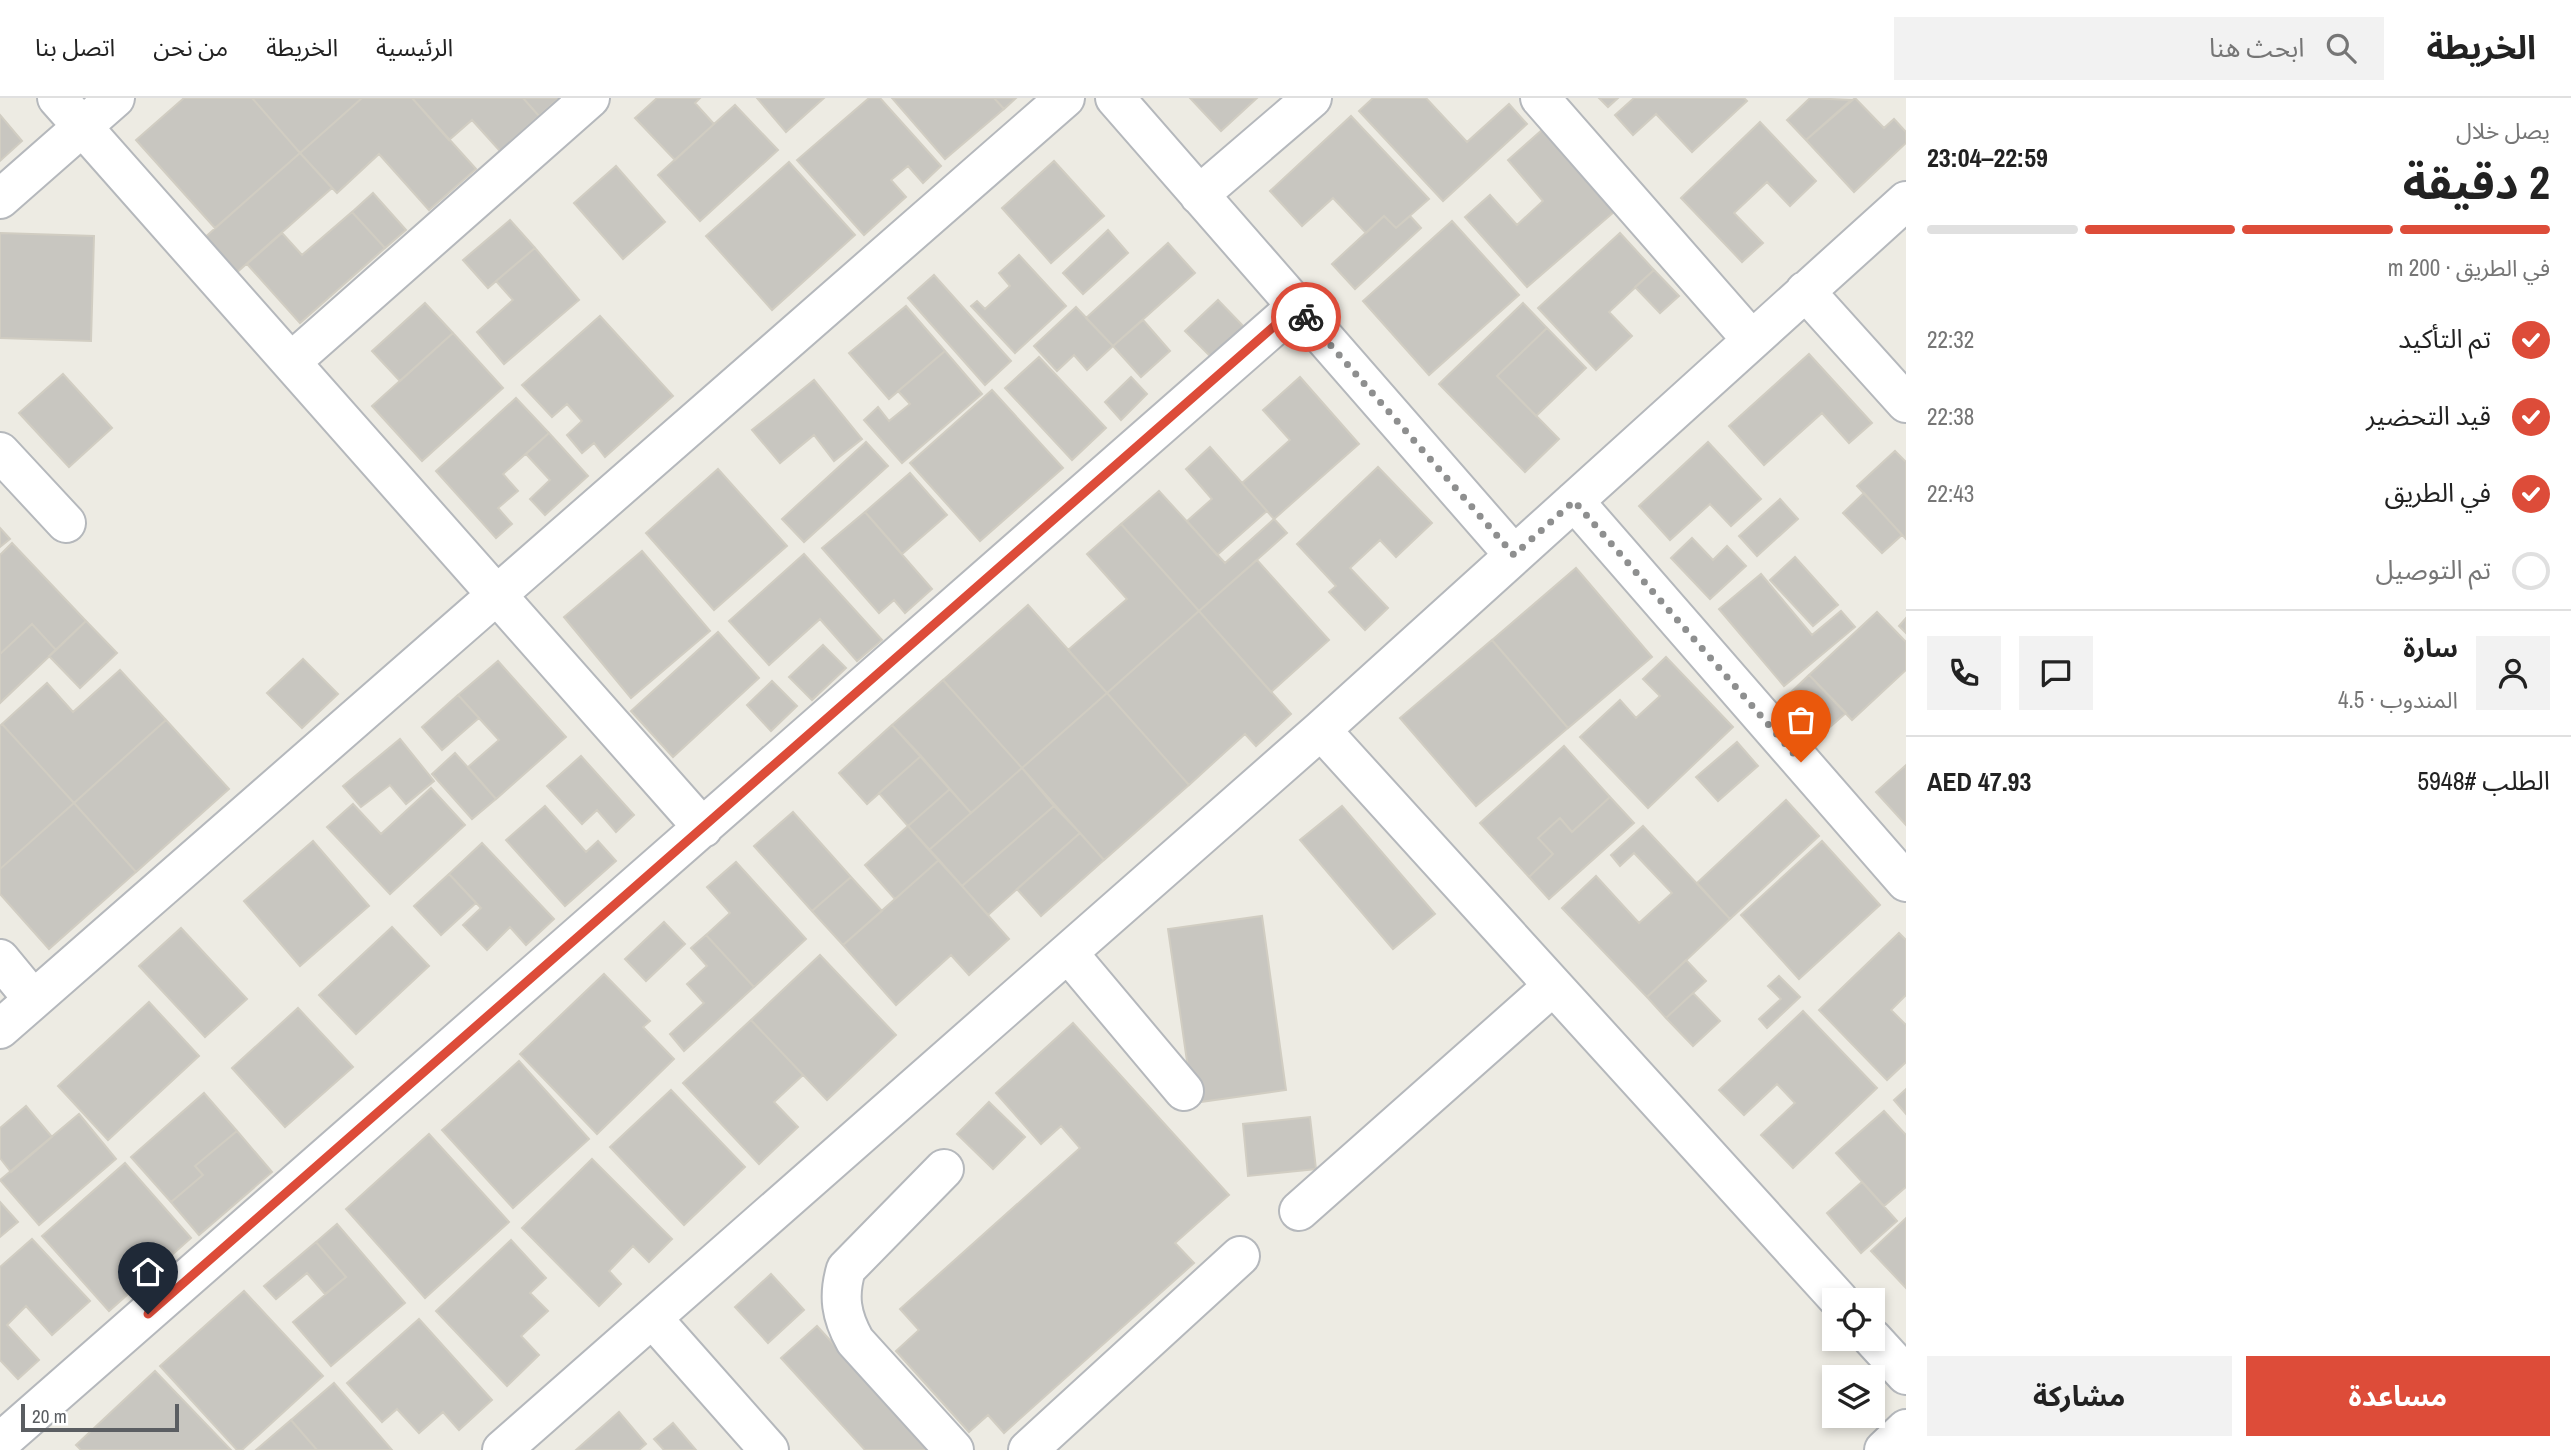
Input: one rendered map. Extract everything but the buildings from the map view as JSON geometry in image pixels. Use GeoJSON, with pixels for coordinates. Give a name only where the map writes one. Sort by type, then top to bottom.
{"type":"FeatureCollection","features":[{"type":"Feature","properties":{"kind":"street"},"geometry":{"type":"LineString","coordinates":[[57,98],[703,828]]}},
{"type":"Feature","properties":{"kind":"street"},"geometry":{"type":"LineString","coordinates":[[0,199],[115,98]]}},
{"type":"Feature","properties":{"kind":"street"},"geometry":{"type":"LineString","coordinates":[[291,362],[590,98]]}},
{"type":"Feature","properties":{"kind":"street"},"geometry":{"type":"LineString","coordinates":[[0,1029],[1066,98]]}},
{"type":"Feature","properties":{"kind":"street"},"geometry":{"type":"LineString","coordinates":[[1115,98],[1514,555]]}},
{"type":"Feature","properties":{"kind":"street"},"geometry":{"type":"LineString","coordinates":[[1199,195],[1312,98]]}},
{"type":"Feature","properties":{"kind":"street"},"geometry":{"type":"LineString","coordinates":[[1540,98],[1752,340]]}},
{"type":"Feature","properties":{"kind":"street"},"geometry":{"type":"LineString","coordinates":[[502,1450],[1321,730],[1906,201]]}},
{"type":"Feature","properties":{"kind":"street"},"geometry":{"type":"LineString","coordinates":[[1805,291],[1906,403]]}},
{"type":"Feature","properties":{"kind":"street"},"geometry":{"type":"LineString","coordinates":[[6,1441],[1297,306]]}},
{"type":"Feature","properties":{"kind":"street"},"geometry":{"type":"LineString","coordinates":[[0,452],[66,523]]}},
{"type":"Feature","properties":{"kind":"street"},"geometry":{"type":"LineString","coordinates":[[1574,501],[1906,883]]}},
{"type":"Feature","properties":{"kind":"street"},"geometry":{"type":"LineString","coordinates":[[1321,730],[1828,1288]]}},
{"type":"Feature","properties":{"kind":"street"},"geometry":{"type":"LineString","coordinates":[[1068,953],[1184,1091]]}},
{"type":"Feature","properties":{"kind":"street"},"geometry":{"type":"LineString","coordinates":[[0,959],[33,999]]}},
{"type":"Feature","properties":{"kind":"street"},"geometry":{"type":"LineString","coordinates":[[1299,1211],[1553,986]]}},
{"type":"Feature","properties":{"kind":"street"},"geometry":{"type":"LineString","coordinates":[[944,1169],[846,1269],[841,1287],[841,1306],[846,1325],[855,1341],[954,1450]]}},
{"type":"Feature","properties":{"kind":"street"},"geometry":{"type":"LineString","coordinates":[[1028,1450],[1240,1256]]}},
{"type":"Feature","properties":{"kind":"street"},"geometry":{"type":"LineString","coordinates":[[653,1319],[769,1450]]}},
{"type":"Feature","properties":{"kind":"street"},"geometry":{"type":"LineString","coordinates":[[1884,1351],[1906,1375]]}},
{"type":"Feature","properties":{"kind":"street"},"geometry":{"type":"LineString","coordinates":[[1884,1450],[1906,1429]]}},
{"type":"Feature","properties":{"kind":"way so far"},"geometry":{"type":"LineString","coordinates":[[1306,317],[1514,555],[1574,501],[1801,762]]}},
{"type":"Feature","properties":{"kind":"route"},"geometry":{"type":"LineString","coordinates":[[148,1314],[1297,306],[1306,317]]}}]}
